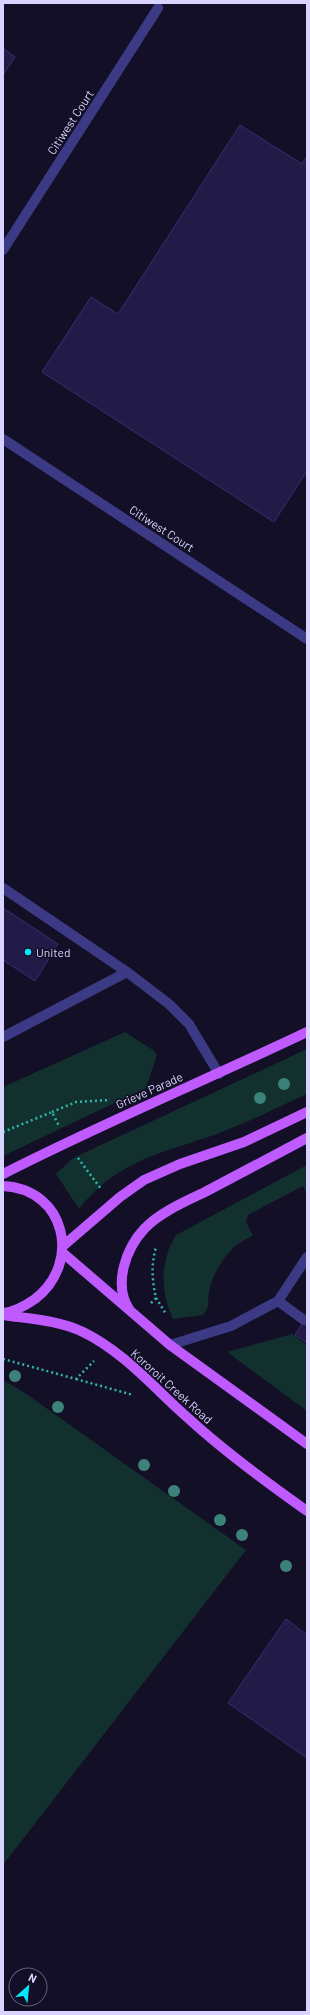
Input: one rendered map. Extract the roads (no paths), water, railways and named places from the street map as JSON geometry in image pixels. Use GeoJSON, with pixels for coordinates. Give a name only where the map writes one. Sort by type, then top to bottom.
{"type":"FeatureCollection","features":[{"type":"Feature","properties":{"kind":"main road","name":"Grieve Parade"},"geometry":{"type":"LineString","coordinates":[[3,1174],[68,1141],[165,1096],[219,1074],[307,1032]]}},
{"type":"Feature","properties":{"kind":"main road"},"geometry":{"type":"LineString","coordinates":[[63,1249],[112,1204],[132,1188],[158,1173],[244,1142],[307,1112]]}},
{"type":"Feature","properties":{"kind":"main road"},"geometry":{"type":"LineString","coordinates":[[132,1312],[124,1297],[122,1284],[126,1258],[136,1238],[152,1222],[169,1211],[307,1138]]}},
{"type":"Feature","properties":{"kind":"main road"},"geometry":{"type":"LineString","coordinates":[[3,1186],[28,1192],[51,1210],[60,1225],[63,1249],[58,1270],[46,1289],[19,1309],[3,1314]]}},
{"type":"Feature","properties":{"kind":"main road"},"geometry":{"type":"LineString","coordinates":[[63,1249],[170,1346],[307,1444]]}},
{"type":"Feature","properties":{"kind":"main road","name":"Kororoit Creek Road"},"geometry":{"type":"LineString","coordinates":[[3,1314],[61,1324],[82,1331],[101,1342],[138,1370],[187,1417],[224,1449],[307,1511]]}},
{"type":"Feature","properties":{"kind":"lane","name":"Citiwest Court"},"geometry":{"type":"LineString","coordinates":[[3,250],[157,5]]}},
{"type":"Feature","properties":{"kind":"lane","name":"Citiwest Court"},"geometry":{"type":"LineString","coordinates":[[3,438],[307,638]]}},
{"type":"Feature","properties":{"kind":"lane"},"geometry":{"type":"LineString","coordinates":[[3,888],[127,972],[169,1004],[189,1024],[219,1074]]}},
{"type":"Feature","properties":{"kind":"lane"},"geometry":{"type":"LineString","coordinates":[[3,1038],[127,972]]}},
{"type":"Feature","properties":{"kind":"lane"},"geometry":{"type":"LineString","coordinates":[[170,1346],[231,1326],[278,1301],[307,1257]]}},
{"type":"Feature","properties":{"kind":"lane"},"geometry":{"type":"LineString","coordinates":[[278,1301],[304,1320]]}},
{"type":"Feature","properties":{"kind":"place","name":"United"},"geometry":{"type":"Point","coordinates":[28,952]}}]}
